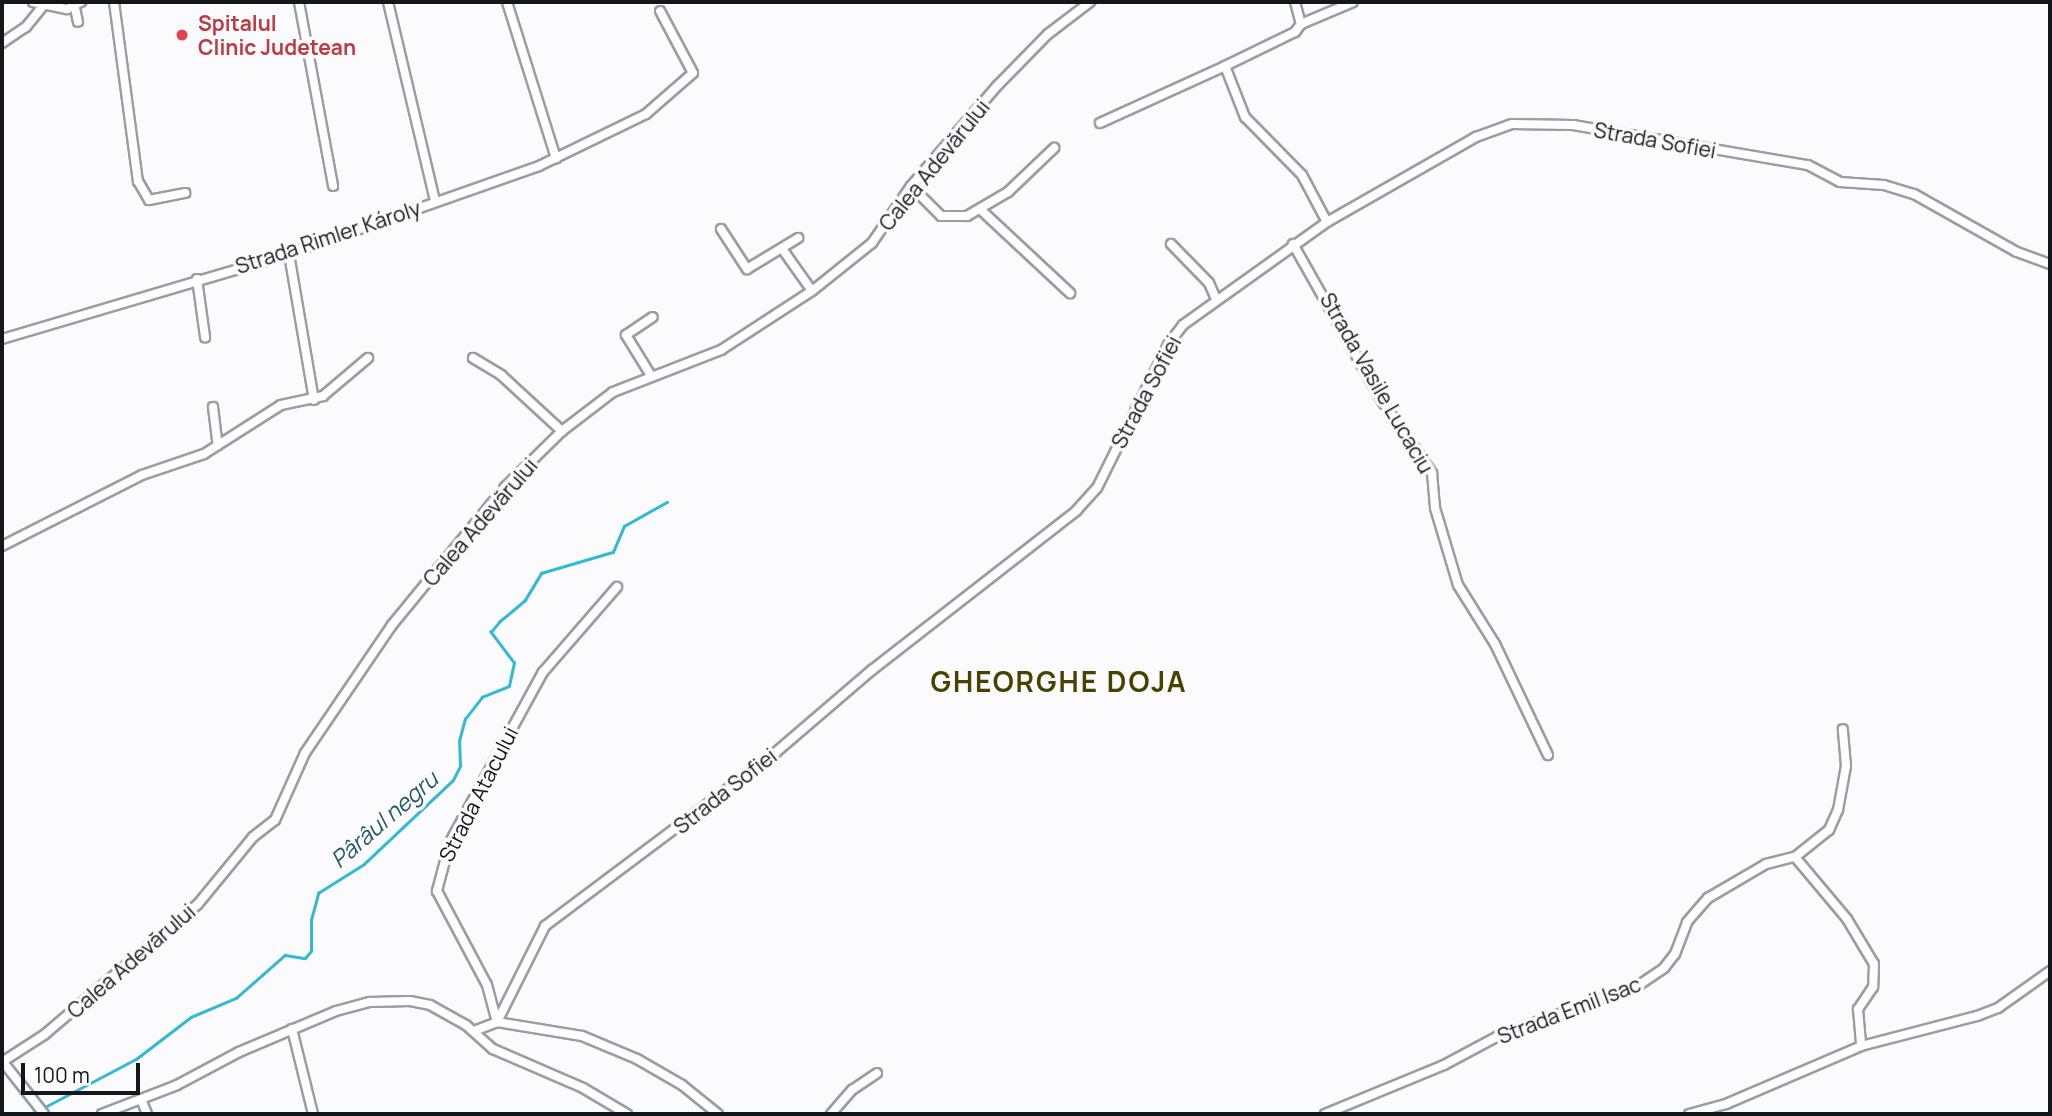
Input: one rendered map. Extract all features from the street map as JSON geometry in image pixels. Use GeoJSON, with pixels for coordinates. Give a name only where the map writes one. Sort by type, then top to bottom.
{"type":"FeatureCollection","features":[{"type":"Feature","properties":{"kind":"street"},"geometry":{"type":"LineString","coordinates":[[33,2],[43,6],[78,5],[78,22]]}},
{"type":"Feature","properties":{"kind":"street"},"geometry":{"type":"LineString","coordinates":[[33,2],[36,15]]}},
{"type":"Feature","properties":{"kind":"street"},"geometry":{"type":"LineString","coordinates":[[114,2],[138,181],[149,200],[185,193]]}},
{"type":"Feature","properties":{"kind":"street"},"geometry":{"type":"LineString","coordinates":[[299,2],[333,186]]}},
{"type":"Feature","properties":{"kind":"street"},"geometry":{"type":"LineString","coordinates":[[388,2],[435,201]]}},
{"type":"Feature","properties":{"kind":"street"},"geometry":{"type":"LineString","coordinates":[[507,2],[556,158]]}},
{"type":"Feature","properties":{"kind":"street","name":"Calea Adevărului"},"geometry":{"type":"LineString","coordinates":[[2,1062],[44,1035],[198,904],[253,837],[275,820],[305,753],[392,625],[505,486],[562,431],[613,392],[650,374],[721,350],[812,291],[872,243],[911,186],[1007,76],[1048,34],[1090,2]]}},
{"type":"Feature","properties":{"kind":"street"},"geometry":{"type":"LineString","coordinates":[[1295,2],[1301,24]]}},
{"type":"Feature","properties":{"kind":"street"},"geometry":{"type":"LineString","coordinates":[[1100,123],[1295,32],[1301,24],[1353,2]]}},
{"type":"Feature","properties":{"kind":"street"},"geometry":{"type":"LineString","coordinates":[[2,43],[26,27],[43,6]]}},
{"type":"Feature","properties":{"kind":"street","name":"Strada Rimler Károly"},"geometry":{"type":"LineString","coordinates":[[2,339],[197,279],[289,254],[556,158],[646,114],[693,72],[660,11]]}},
{"type":"Feature","properties":{"kind":"street"},"geometry":{"type":"LineString","coordinates":[[1225,66],[1245,117],[1301,175],[1327,222]]}},
{"type":"Feature","properties":{"kind":"street","name":"Strada Sofiei"},"geometry":{"type":"LineString","coordinates":[[497,1022],[545,926],[765,761],[872,670],[1076,511],[1097,488],[1169,343],[1216,299],[1327,222],[1476,136],[1512,124],[1542,123],[1808,165],[1840,182],[1897,188],[2017,252],[2050,264]]}},
{"type":"Feature","properties":{"kind":"street"},"geometry":{"type":"LineString","coordinates":[[911,186],[946,218],[981,210],[1008,192],[1054,148]]}},
{"type":"Feature","properties":{"kind":"street"},"geometry":{"type":"LineString","coordinates":[[981,210],[1070,293]]}},
{"type":"Feature","properties":{"kind":"street"},"geometry":{"type":"LineString","coordinates":[[721,229],[747,269],[783,250],[799,238]]}},
{"type":"Feature","properties":{"kind":"street"},"geometry":{"type":"LineString","coordinates":[[1171,244],[1209,283],[1216,299]]}},
{"type":"Feature","properties":{"kind":"street","name":"Strada Vasile Lucaciu"},"geometry":{"type":"LineString","coordinates":[[1293,244],[1382,401],[1432,473],[1434,508],[1458,585],[1495,644],[1548,755]]}},
{"type":"Feature","properties":{"kind":"street"},"geometry":{"type":"LineString","coordinates":[[783,250],[812,291]]}},
{"type":"Feature","properties":{"kind":"street"},"geometry":{"type":"LineString","coordinates":[[289,254],[314,400]]}},
{"type":"Feature","properties":{"kind":"street"},"geometry":{"type":"LineString","coordinates":[[197,279],[205,338]]}},
{"type":"Feature","properties":{"kind":"street"},"geometry":{"type":"LineString","coordinates":[[650,374],[626,335],[653,317]]}},
{"type":"Feature","properties":{"kind":"street"},"geometry":{"type":"LineString","coordinates":[[2,546],[142,475],[218,446],[281,405],[314,400],[332,390],[368,358]]}},
{"type":"Feature","properties":{"kind":"street"},"geometry":{"type":"LineString","coordinates":[[473,358],[500,375],[562,431]]}},
{"type":"Feature","properties":{"kind":"street"},"geometry":{"type":"LineString","coordinates":[[213,407],[218,446]]}},
{"type":"Feature","properties":{"kind":"street","name":"Strada Atacului"},"geometry":{"type":"LineString","coordinates":[[497,1022],[487,985],[437,891],[439,872],[450,842],[542,672],[617,587]]}},
{"type":"Feature","properties":{"kind":"street","name":"Strada Emil Isac"},"geometry":{"type":"LineString","coordinates":[[1325,1114],[1444,1065],[1498,1036],[1639,985],[1670,961],[1687,922],[1708,898],[1766,864],[1795,857],[1829,830],[1838,810],[1846,766],[1843,729]]}},
{"type":"Feature","properties":{"kind":"street"},"geometry":{"type":"LineString","coordinates":[[1795,857],[1847,919],[1874,964],[1873,987],[1858,1009],[1861,1046]]}},
{"type":"Feature","properties":{"kind":"street"},"geometry":{"type":"LineString","coordinates":[[1689,1114],[1726,1104],[1861,1046],[1998,1008],[2050,971]]}},
{"type":"Feature","properties":{"kind":"street"},"geometry":{"type":"LineString","coordinates":[[102,1114],[292,1030],[370,1002],[410,1001],[430,1005],[474,1031],[504,1055],[583,1088],[626,1114]]}},
{"type":"Feature","properties":{"kind":"street"},"geometry":{"type":"LineString","coordinates":[[474,1031],[497,1022],[582,1036],[637,1059],[682,1085],[719,1114]]}},
{"type":"Feature","properties":{"kind":"street"},"geometry":{"type":"LineString","coordinates":[[292,1030],[313,1114]]}},
{"type":"Feature","properties":{"kind":"street"},"geometry":{"type":"LineString","coordinates":[[2,1062],[44,1114]]}},
{"type":"Feature","properties":{"kind":"street"},"geometry":{"type":"LineString","coordinates":[[831,1114],[852,1090],[877,1073]]}},
{"type":"Feature","properties":{"kind":"street"},"geometry":{"type":"LineString","coordinates":[[141,1098],[147,1114]]}},
{"type":"Feature","properties":{"kind":"waterway","name":"Pârâul negru"},"geometry":{"type":"LineString","coordinates":[[43,1108],[136,1059],[191,1017],[236,998],[285,955],[305,958],[311,951],[311,920],[318,893],[364,864],[453,780],[460,766],[459,741],[465,719],[482,697],[509,686],[514,663],[491,632],[525,600],[541,573],[613,552],[624,526],[667,502]]}},
{"type":"Feature","properties":{"kind":"waterway","name":"Pârâul negru"},"geometry":{"type":"LineString","coordinates":[[30,1114],[37,1111]]}},
{"type":"Feature","properties":{"kind":"place","name":"Spitalul Clinic Judetean"},"geometry":{"type":"Point","coordinates":[182,35]}},
{"type":"Feature","properties":{"kind":"district","name":"GHEORGHE DOJA"},"geometry":{"type":"Point","coordinates":[1059,681]}}]}
